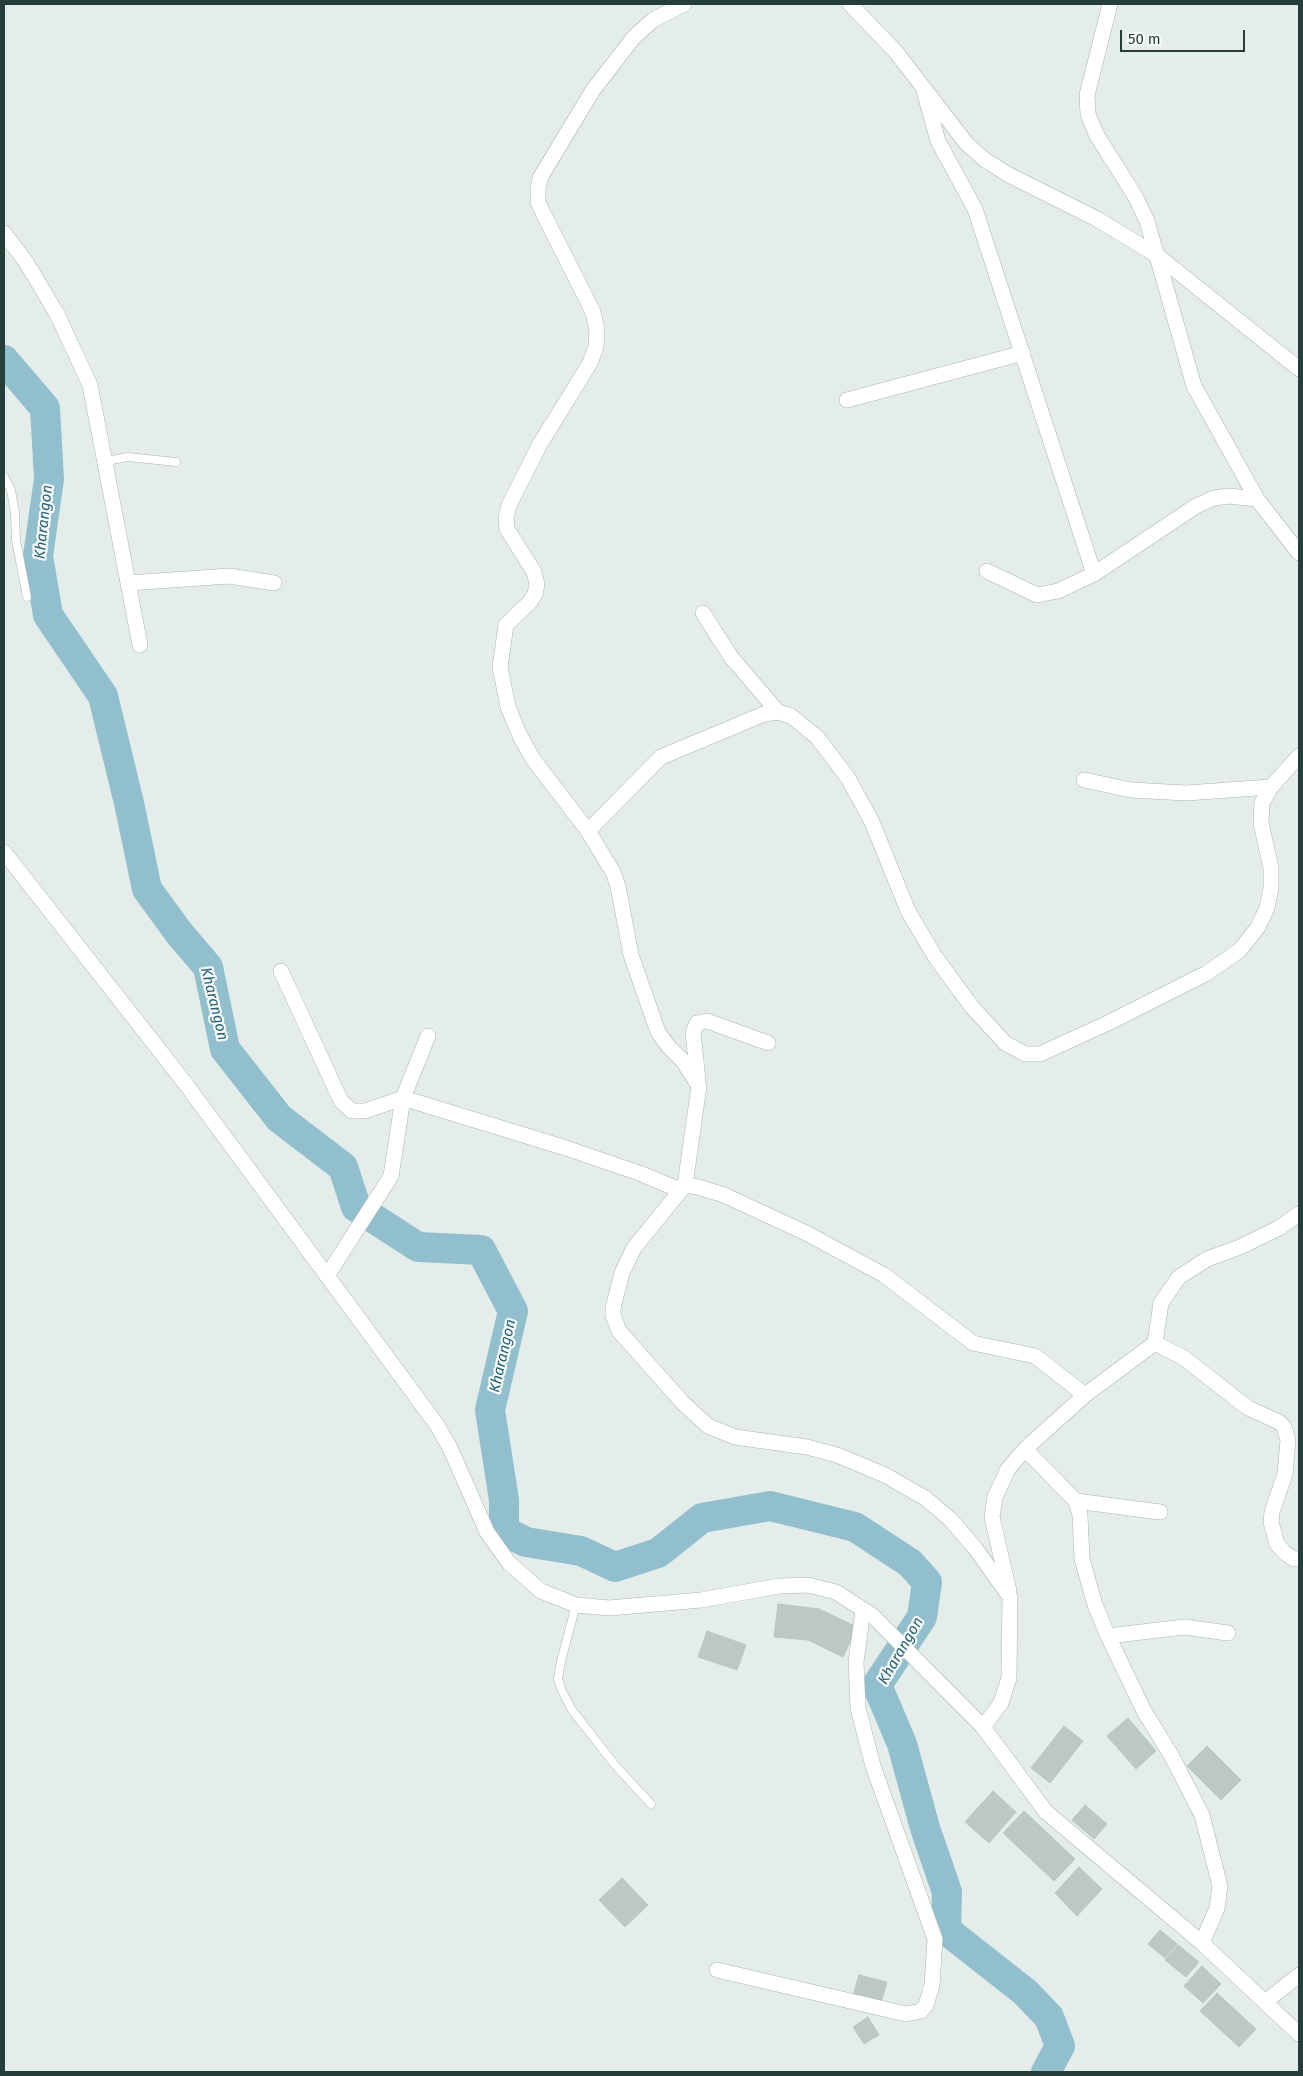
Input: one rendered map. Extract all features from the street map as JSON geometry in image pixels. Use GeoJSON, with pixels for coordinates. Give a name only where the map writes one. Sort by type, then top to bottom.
{"type":"FeatureCollection","features":[{"type":"Feature","properties":{"kind":"street"},"geometry":{"type":"LineString","coordinates":[[684,4],[653,20],[634,37],[593,90],[540,178],[538,202],[593,312],[597,330],[596,347],[590,363],[540,444],[509,505],[506,518],[507,528],[534,572],[537,584],[535,594],[530,602],[506,624],[500,667],[508,706],[520,736],[533,759],[588,831],[613,872],[618,886],[632,955],[658,1032],[668,1046],[682,1060],[698,1086]]}},
{"type":"Feature","properties":{"kind":"street"},"geometry":{"type":"LineString","coordinates":[[850,4],[896,52],[966,143],[985,160],[1009,175],[1097,219],[1158,256],[1299,369]]}},
{"type":"Feature","properties":{"kind":"street"},"geometry":{"type":"LineString","coordinates":[[1110,4],[1086,95],[1088,114],[1096,134],[1135,196],[1147,221],[1194,386],[1257,499],[1299,553]]}},
{"type":"Feature","properties":{"kind":"street"},"geometry":{"type":"LineString","coordinates":[[923,86],[938,141],[975,209],[1094,574]]}},
{"type":"Feature","properties":{"kind":"street"},"geometry":{"type":"LineString","coordinates":[[4,233],[44,292],[76,351],[90,385],[140,645]]}},
{"type":"Feature","properties":{"kind":"street"},"geometry":{"type":"LineString","coordinates":[[847,400],[1022,354]]}},
{"type":"Feature","properties":{"kind":"street"},"geometry":{"type":"LineString","coordinates":[[987,571],[1037,595],[1058,591],[1094,574],[1196,506],[1214,498],[1229,496],[1257,499]]}},
{"type":"Feature","properties":{"kind":"street"},"geometry":{"type":"LineString","coordinates":[[128,583],[229,576],[274,583]]}},
{"type":"Feature","properties":{"kind":"street"},"geometry":{"type":"LineString","coordinates":[[703,612],[732,657],[778,712]]}},
{"type":"Feature","properties":{"kind":"street"},"geometry":{"type":"LineString","coordinates":[[588,831],[661,757],[754,717],[778,712],[791,716],[817,737],[848,778],[872,822],[908,911],[936,958],[972,1007],[1005,1044],[1025,1054],[1040,1054],[1108,1023],[1207,973],[1240,950],[1258,927],[1267,908],[1271,888],[1271,868],[1260,813],[1271,787],[1299,756]]}},
{"type":"Feature","properties":{"kind":"street"},"geometry":{"type":"LineString","coordinates":[[1084,780],[1132,790],[1186,793],[1271,787]]}},
{"type":"Feature","properties":{"kind":"street"},"geometry":{"type":"LineString","coordinates":[[4,852],[185,1083],[437,1426],[450,1448],[487,1532],[509,1563],[541,1591],[576,1605],[609,1608],[701,1600],[779,1586],[808,1585],[836,1592],[868,1613],[983,1727],[1046,1812],[1202,1942],[1299,2034]]}},
{"type":"Feature","properties":{"kind":"street"},"geometry":{"type":"LineString","coordinates":[[281,971],[341,1101],[352,1111],[365,1111],[403,1098],[575,1151],[682,1188],[724,1195],[808,1234],[884,1275],[973,1343],[1035,1356],[1085,1395]]}},
{"type":"Feature","properties":{"kind":"street"},"geometry":{"type":"LineString","coordinates":[[768,1043],[707,1020],[696,1023],[693,1033],[698,1086],[682,1188],[634,1248],[622,1273],[613,1308],[613,1316],[619,1331],[683,1402],[708,1426],[735,1437],[808,1447],[837,1455],[885,1475],[924,1498],[950,1519],[975,1548],[1010,1597]]}},
{"type":"Feature","properties":{"kind":"street"},"geometry":{"type":"LineString","coordinates":[[327,1276],[385,1185],[393,1168],[403,1098],[428,1036]]}},
{"type":"Feature","properties":{"kind":"street"},"geometry":{"type":"LineString","coordinates":[[983,1727],[1001,1703],[1009,1678],[1010,1597],[1008,1579],[995,1537],[993,1508],[1000,1482],[1008,1469],[1025,1449],[1085,1395],[1155,1343],[1161,1303],[1179,1277],[1207,1259],[1240,1247],[1279,1228],[1299,1214]]}},
{"type":"Feature","properties":{"kind":"street"},"geometry":{"type":"LineString","coordinates":[[1155,1343],[1184,1358],[1248,1408],[1278,1422],[1284,1427],[1288,1440],[1284,1474],[1272,1512],[1271,1522],[1277,1544],[1285,1553],[1294,1559],[1299,1559]]}},
{"type":"Feature","properties":{"kind":"street"},"geometry":{"type":"LineString","coordinates":[[1025,1449],[1076,1501],[1080,1515],[1082,1559],[1095,1604],[1108,1636],[1144,1711],[1194,1796],[1207,1832],[1220,1886],[1216,1908],[1202,1942]]}},
{"type":"Feature","properties":{"kind":"street"},"geometry":{"type":"LineString","coordinates":[[1076,1501],[1160,1512]]}},
{"type":"Feature","properties":{"kind":"street"},"geometry":{"type":"LineString","coordinates":[[717,1970],[906,2014],[921,2011],[926,2005],[932,1985],[935,1939],[873,1766],[858,1708],[856,1662],[868,1613]]}},
{"type":"Feature","properties":{"kind":"street"},"geometry":{"type":"LineString","coordinates":[[1108,1636],[1184,1627],[1228,1633]]}},
{"type":"Feature","properties":{"kind":"street"},"geometry":{"type":"LineString","coordinates":[[1265,2002],[1299,1975]]}},
{"type":"Feature","properties":{"kind":"lane"},"geometry":{"type":"LineString","coordinates":[[106,461],[128,457],[176,462]]}},
{"type":"Feature","properties":{"kind":"lane"},"geometry":{"type":"LineString","coordinates":[[4,477],[11,490],[16,513],[16,540],[26,597]]}},
{"type":"Feature","properties":{"kind":"lane"},"geometry":{"type":"LineString","coordinates":[[576,1605],[558,1679],[562,1691],[572,1710],[614,1765],[651,1804]]}},
{"type":"Feature","properties":{"kind":"building"},"geometry":{"type":"Polygon","coordinates":[[[778,1604],[819,1609],[857,1627],[843,1657],[808,1640],[774,1637],[778,1604]]]}},
{"type":"Feature","properties":{"kind":"building"},"geometry":{"type":"Polygon","coordinates":[[[707,1631],[746,1645],[737,1670],[698,1657],[707,1631]]]}},
{"type":"Feature","properties":{"kind":"building"},"geometry":{"type":"Polygon","coordinates":[[[1128,1718],[1156,1751],[1136,1769],[1107,1736],[1128,1718]]]}},
{"type":"Feature","properties":{"kind":"building"},"geometry":{"type":"Polygon","coordinates":[[[1064,1726],[1083,1741],[1050,1783],[1031,1768],[1064,1726]]]}},
{"type":"Feature","properties":{"kind":"building"},"geometry":{"type":"Polygon","coordinates":[[[1207,1746],[1241,1780],[1221,1800],[1187,1766],[1207,1746]]]}},
{"type":"Feature","properties":{"kind":"building"},"geometry":{"type":"Polygon","coordinates":[[[993,1791],[1016,1812],[989,1843],[965,1822],[993,1791]]]}},
{"type":"Feature","properties":{"kind":"building"},"geometry":{"type":"Polygon","coordinates":[[[1085,1805],[1107,1824],[1094,1839],[1072,1820],[1085,1805]]]}},
{"type":"Feature","properties":{"kind":"building"},"geometry":{"type":"Polygon","coordinates":[[[1024,1811],[1075,1859],[1054,1881],[1003,1833],[1024,1811]]]}},
{"type":"Feature","properties":{"kind":"building"},"geometry":{"type":"Polygon","coordinates":[[[1079,1867],[1102,1889],[1077,1916],[1055,1893],[1079,1867]]]}},
{"type":"Feature","properties":{"kind":"building"},"geometry":{"type":"Polygon","coordinates":[[[622,1878],[648,1905],[625,1927],[599,1900],[622,1878]]]}},
{"type":"Feature","properties":{"kind":"building"},"geometry":{"type":"Polygon","coordinates":[[[1160,1930],[1177,1944],[1165,1958],[1148,1944],[1160,1930]]]}},
{"type":"Feature","properties":{"kind":"building"},"geometry":{"type":"Polygon","coordinates":[[[1178,1945],[1199,1962],[1186,1977],[1165,1960],[1178,1945]]]}},
{"type":"Feature","properties":{"kind":"building"},"geometry":{"type":"Polygon","coordinates":[[[1202,1966],[1221,1984],[1203,2003],[1184,1986],[1202,1966]]]}},
{"type":"Feature","properties":{"kind":"building"},"geometry":{"type":"Polygon","coordinates":[[[859,1975],[887,1982],[881,2003],[853,1995],[859,1975]]]}},
{"type":"Feature","properties":{"kind":"building"},"geometry":{"type":"Polygon","coordinates":[[[1217,1993],[1256,2029],[1239,2047],[1200,2011],[1217,1993]]]}},
{"type":"Feature","properties":{"kind":"building"},"geometry":{"type":"Polygon","coordinates":[[[868,2017],[879,2035],[864,2044],[853,2027],[868,2017]]]}},
{"type":"Feature","properties":{"kind":"waterway","name":"Kharangon"},"geometry":{"type":"LineString","coordinates":[[4,360],[45,408],[49,479],[38,556],[48,615],[103,696],[129,803],[147,889],[179,933],[208,967],[225,1049],[279,1118],[343,1167],[356,1207],[418,1247],[481,1250],[513,1311],[490,1410],[504,1500],[504,1531],[526,1542],[581,1551],[615,1567],[658,1553],[702,1518],[770,1506],[855,1527],[910,1563],[927,1582],[922,1617],[877,1685],[902,1744],[925,1828],[947,1892],[946,1930],[1025,1992],[1049,2017],[1060,2046],[1046,2072]]}}]}
